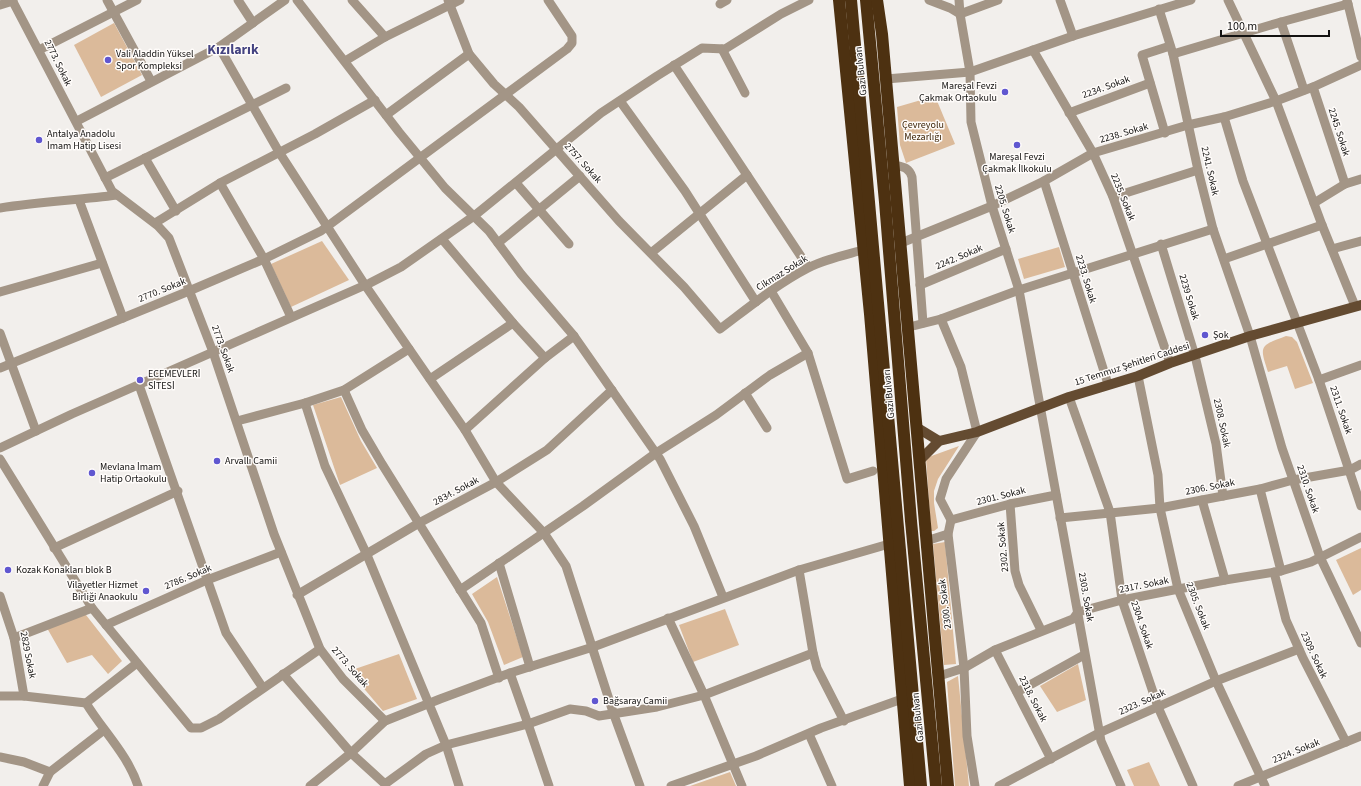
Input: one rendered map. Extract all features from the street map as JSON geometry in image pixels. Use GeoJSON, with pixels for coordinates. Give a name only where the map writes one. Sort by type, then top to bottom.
{"type":"FeatureCollection","features":[{"type":"Feature","properties":{"kind":"highway"},"geometry":{"type":"LineString","coordinates":[[839,0],[863,250],[910,786]]}},
{"type":"Feature","properties":{"kind":"highway","name":"Gazi Bulvarı"},"geometry":{"type":"LineString","coordinates":[[851,0],[921,786]]}},
{"type":"Feature","properties":{"kind":"highway","name":"Gazi Bulvarı"},"geometry":{"type":"LineString","coordinates":[[866,0],[886,202],[911,529],[936,786]]}},
{"type":"Feature","properties":{"kind":"highway"},"geometry":{"type":"LineString","coordinates":[[877,0],[886,79],[909,328],[916,428],[948,786]]}},
{"type":"Feature","properties":{"kind":"main road","name":"15 Temmuz Şehitleri Caddesi"},"geometry":{"type":"LineString","coordinates":[[939,441],[977,432],[1069,397],[1138,376],[1170,363],[1195,356],[1250,336],[1358,305]]}},
{"type":"Feature","properties":{"kind":"main road"},"geometry":{"type":"LineString","coordinates":[[916,428],[939,441],[919,461]]}},
{"type":"Feature","properties":{"kind":"street"},"geometry":{"type":"LineString","coordinates":[[0,5],[13,0]]}},
{"type":"Feature","properties":{"kind":"street","name":"2773. Sokak"},"geometry":{"type":"LineString","coordinates":[[13,0],[112,191],[155,223],[170,238],[237,421],[281,552],[320,649],[343,679],[385,721]]}},
{"type":"Feature","properties":{"kind":"street"},"geometry":{"type":"LineString","coordinates":[[107,0],[151,81]]}},
{"type":"Feature","properties":{"kind":"street"},"geometry":{"type":"LineString","coordinates":[[39,50],[137,0]]}},
{"type":"Feature","properties":{"kind":"street"},"geometry":{"type":"LineString","coordinates":[[238,0],[253,23]]}},
{"type":"Feature","properties":{"kind":"street"},"geometry":{"type":"LineString","coordinates":[[77,121],[151,81],[219,47],[285,0]]}},
{"type":"Feature","properties":{"kind":"street"},"geometry":{"type":"LineString","coordinates":[[298,0],[420,158],[445,188],[474,216],[498,243],[521,274],[574,336],[656,453],[694,526],[723,597]]}},
{"type":"Feature","properties":{"kind":"street"},"geometry":{"type":"LineString","coordinates":[[352,0],[385,37]]}},
{"type":"Feature","properties":{"kind":"street"},"geometry":{"type":"LineString","coordinates":[[345,60],[449,3],[460,0]]}},
{"type":"Feature","properties":{"kind":"street","name":"2770. Sokak"},"geometry":{"type":"LineString","coordinates":[[0,368],[189,291],[264,258],[329,226],[567,49],[572,43],[572,36],[548,0]]}},
{"type":"Feature","properties":{"kind":"street"},"geometry":{"type":"LineString","coordinates":[[0,448],[212,352],[365,285],[401,267],[474,216],[601,114],[674,65],[702,48],[722,49],[808,0]]}},
{"type":"Feature","properties":{"kind":"street"},"geometry":{"type":"LineString","coordinates":[[929,0],[950,8],[960,14],[998,0]]}},
{"type":"Feature","properties":{"kind":"street","name":"2205. Sokak"},"geometry":{"type":"LineString","coordinates":[[959,0],[970,72],[971,122],[992,206],[1019,290],[1040,408]]}},
{"type":"Feature","properties":{"kind":"street"},"geometry":{"type":"LineString","coordinates":[[1060,0],[1073,36]]}},
{"type":"Feature","properties":{"kind":"street"},"geometry":{"type":"LineString","coordinates":[[886,79],[970,72],[1073,36],[1191,0]]}},
{"type":"Feature","properties":{"kind":"street"},"geometry":{"type":"LineString","coordinates":[[1228,0],[1276,101],[1322,225],[1358,305]]}},
{"type":"Feature","properties":{"kind":"street"},"geometry":{"type":"LineString","coordinates":[[1165,133],[1142,55],[1172,50],[1244,33],[1347,2],[1361,57]]}},
{"type":"Feature","properties":{"kind":"street","name":"2757. Sokak"},"geometry":{"type":"LineString","coordinates":[[449,3],[469,54],[494,84],[519,107],[619,221],[684,287],[720,329]]}},
{"type":"Feature","properties":{"kind":"street","name":"2241. Sokak"},"geometry":{"type":"LineString","coordinates":[[1159,9],[1172,50],[1198,170],[1213,229],[1250,336]]}},
{"type":"Feature","properties":{"kind":"street"},"geometry":{"type":"LineString","coordinates":[[1281,22],[1304,90]]}},
{"type":"Feature","properties":{"kind":"street"},"geometry":{"type":"LineString","coordinates":[[219,47],[253,104],[279,152],[329,226],[365,285],[465,430],[496,482],[544,533],[566,566],[614,715],[640,786]]}},
{"type":"Feature","properties":{"kind":"street"},"geometry":{"type":"LineString","coordinates":[[722,49],[745,93]]}},
{"type":"Feature","properties":{"kind":"street","name":"2235. Sokak"},"geometry":{"type":"LineString","coordinates":[[1033,50],[1093,153],[1113,197],[1170,363]]}},
{"type":"Feature","properties":{"kind":"street"},"geometry":{"type":"LineString","coordinates":[[386,115],[469,54]]}},
{"type":"Feature","properties":{"kind":"street"},"geometry":{"type":"LineString","coordinates":[[674,65],[808,267]]}},
{"type":"Feature","properties":{"kind":"street","name":"2238. Sokak"},"geometry":{"type":"LineString","coordinates":[[901,243],[992,206],[1044,181],[1093,153],[1165,133],[1188,124],[1224,117],[1276,101],[1313,87],[1361,65]]}},
{"type":"Feature","properties":{"kind":"street","name":"2234. Sokak"},"geometry":{"type":"LineString","coordinates":[[1069,113],[1150,83]]}},
{"type":"Feature","properties":{"kind":"street","name":"2245. Sokak"},"geometry":{"type":"LineString","coordinates":[[1313,87],[1345,184]]}},
{"type":"Feature","properties":{"kind":"street"},"geometry":{"type":"LineString","coordinates":[[105,178],[286,88]]}},
{"type":"Feature","properties":{"kind":"street"},"geometry":{"type":"LineString","coordinates":[[155,223],[220,183],[375,100]]}},
{"type":"Feature","properties":{"kind":"street"},"geometry":{"type":"LineString","coordinates":[[620,101],[700,213],[756,302]]}},
{"type":"Feature","properties":{"kind":"street","name":"2311. Sokak"},"geometry":{"type":"LineString","coordinates":[[1224,117],[1243,181],[1268,243],[1319,380],[1361,506]]}},
{"type":"Feature","properties":{"kind":"street"},"geometry":{"type":"LineString","coordinates":[[145,158],[176,210]]}},
{"type":"Feature","properties":{"kind":"street"},"geometry":{"type":"LineString","coordinates":[[894,165],[906,167],[910,170],[917,236],[923,323]]}},
{"type":"Feature","properties":{"kind":"street"},"geometry":{"type":"LineString","coordinates":[[1113,197],[1198,170]]}},
{"type":"Feature","properties":{"kind":"street"},"geometry":{"type":"LineString","coordinates":[[651,253],[747,175]]}},
{"type":"Feature","properties":{"kind":"street"},"geometry":{"type":"LineString","coordinates":[[498,243],[580,176]]}},
{"type":"Feature","properties":{"kind":"street"},"geometry":{"type":"LineString","coordinates":[[1314,203],[1345,184],[1361,179]]}},
{"type":"Feature","properties":{"kind":"street","name":"2233. Sokak"},"geometry":{"type":"LineString","coordinates":[[1044,181],[1108,384]]}},
{"type":"Feature","properties":{"kind":"street"},"geometry":{"type":"LineString","coordinates":[[220,183],[264,258],[291,317]]}},
{"type":"Feature","properties":{"kind":"street"},"geometry":{"type":"LineString","coordinates":[[516,183],[569,244]]}},
{"type":"Feature","properties":{"kind":"street"},"geometry":{"type":"LineString","coordinates":[[0,208],[28,203],[80,200],[117,195]]}},
{"type":"Feature","properties":{"kind":"street"},"geometry":{"type":"LineString","coordinates":[[80,200],[123,318]]}},
{"type":"Feature","properties":{"kind":"street"},"geometry":{"type":"LineString","coordinates":[[1224,259],[1322,225]]}},
{"type":"Feature","properties":{"kind":"street"},"geometry":{"type":"LineString","coordinates":[[909,328],[941,319],[1019,290],[1161,244],[1213,229]]}},
{"type":"Feature","properties":{"kind":"street"},"geometry":{"type":"LineString","coordinates":[[442,239],[545,358]]}},
{"type":"Feature","properties":{"kind":"street"},"geometry":{"type":"LineString","coordinates":[[1332,249],[1361,241]]}},
{"type":"Feature","properties":{"kind":"street","name":"2239 Sokak"},"geometry":{"type":"LineString","coordinates":[[1161,244],[1195,356]]}},
{"type":"Feature","properties":{"kind":"street","name":"2242. Sokak"},"geometry":{"type":"LineString","coordinates":[[920,285],[1006,249]]}},
{"type":"Feature","properties":{"kind":"street","name":"Cikmaz Sokak"},"geometry":{"type":"LineString","coordinates":[[720,329],[756,302],[808,267],[863,250]]}},
{"type":"Feature","properties":{"kind":"street"},"geometry":{"type":"LineString","coordinates":[[0,292],[102,263]]}},
{"type":"Feature","properties":{"kind":"street"},"geometry":{"type":"LineString","coordinates":[[771,292],[808,353],[847,479],[873,471]]}},
{"type":"Feature","properties":{"kind":"street"},"geometry":{"type":"LineString","coordinates":[[941,319],[961,367],[977,432],[946,479],[942,492],[940,499],[951,520]]}},
{"type":"Feature","properties":{"kind":"street"},"geometry":{"type":"LineString","coordinates":[[430,379],[513,322]]}},
{"type":"Feature","properties":{"kind":"street"},"geometry":{"type":"LineString","coordinates":[[0,333],[36,431]]}},
{"type":"Feature","properties":{"kind":"street"},"geometry":{"type":"LineString","coordinates":[[465,430],[545,358],[574,336]]}},
{"type":"Feature","properties":{"kind":"street","name":"2310. Sokak"},"geometry":{"type":"LineString","coordinates":[[1250,336],[1293,480],[1320,557],[1361,643]]}},
{"type":"Feature","properties":{"kind":"street"},"geometry":{"type":"LineString","coordinates":[[237,421],[305,403],[344,390],[409,349]]}},
{"type":"Feature","properties":{"kind":"street"},"geometry":{"type":"LineString","coordinates":[[460,590],[544,533],[656,453],[716,415],[770,375],[808,353]]}},
{"type":"Feature","properties":{"kind":"street","name":"2308. Sokak"},"geometry":{"type":"LineString","coordinates":[[1195,356],[1216,444],[1223,496]]}},
{"type":"Feature","properties":{"kind":"street"},"geometry":{"type":"LineString","coordinates":[[1319,380],[1361,365]]}},
{"type":"Feature","properties":{"kind":"street","name":"2305. Sokak"},"geometry":{"type":"LineString","coordinates":[[1138,376],[1158,475],[1160,508],[1178,589],[1216,681],[1266,786]]}},
{"type":"Feature","properties":{"kind":"street"},"geometry":{"type":"LineString","coordinates":[[139,385],[178,491],[226,633],[263,688]]}},
{"type":"Feature","properties":{"kind":"street"},"geometry":{"type":"LineString","coordinates":[[344,390],[362,430],[481,623],[498,678]]}},
{"type":"Feature","properties":{"kind":"street","name":"2834. Sokak"},"geometry":{"type":"LineString","coordinates":[[297,595],[419,523],[496,482],[547,450],[612,390]]}},
{"type":"Feature","properties":{"kind":"street"},"geometry":{"type":"LineString","coordinates":[[746,393],[766,428]]}},
{"type":"Feature","properties":{"kind":"street","name":"2304. Sokak"},"geometry":{"type":"LineString","coordinates":[[1069,397],[1110,512],[1122,600],[1158,707],[1193,786]]}},
{"type":"Feature","properties":{"kind":"street"},"geometry":{"type":"LineString","coordinates":[[305,403],[325,466],[367,555],[446,745],[459,786]]}},
{"type":"Feature","properties":{"kind":"street","name":"2303. Sokak"},"geometry":{"type":"LineString","coordinates":[[1040,408],[1099,733],[1101,742],[1121,786]]}},
{"type":"Feature","properties":{"kind":"street"},"geometry":{"type":"LineString","coordinates":[[0,459],[92,608],[191,728],[195,729],[219,719],[320,649]]}},
{"type":"Feature","properties":{"kind":"street","name":"2306. Sokak"},"geometry":{"type":"LineString","coordinates":[[1060,518],[1160,508],[1260,489],[1293,480],[1350,470],[1361,464]]}},
{"type":"Feature","properties":{"kind":"street","name":"2309. Sokak"},"geometry":{"type":"LineString","coordinates":[[1260,489],[1286,620],[1346,742]]}},
{"type":"Feature","properties":{"kind":"street"},"geometry":{"type":"LineString","coordinates":[[54,548],[178,491]]}},
{"type":"Feature","properties":{"kind":"street","name":"2301. Sokak"},"geometry":{"type":"LineString","coordinates":[[951,520],[1010,504],[1056,495]]}},
{"type":"Feature","properties":{"kind":"street"},"geometry":{"type":"LineString","coordinates":[[1202,500],[1225,580]]}},
{"type":"Feature","properties":{"kind":"street","name":"2302. Sokak"},"geometry":{"type":"LineString","coordinates":[[1010,504],[1015,571],[1019,584],[1041,630]]}},
{"type":"Feature","properties":{"kind":"street","name":"2300. Sokak"},"geometry":{"type":"LineString","coordinates":[[951,520],[948,534],[964,668],[967,736],[975,786]]}},
{"type":"Feature","properties":{"kind":"street"},"geometry":{"type":"LineString","coordinates":[[926,540],[948,534]]}},
{"type":"Feature","properties":{"kind":"street","name":"2317. Sokak"},"geometry":{"type":"LineString","coordinates":[[939,676],[964,668],[995,650],[1041,630],[1073,619],[1078,612],[1122,600],[1225,580],[1277,572],[1320,557],[1361,537]]}},
{"type":"Feature","properties":{"kind":"street"},"geometry":{"type":"LineString","coordinates":[[310,786],[350,754],[385,721],[510,673],[593,647],[723,597],[799,570],[889,544]]}},
{"type":"Feature","properties":{"kind":"street","name":"2786. Sokak"},"geometry":{"type":"LineString","coordinates":[[106,624],[207,580],[281,552]]}},
{"type":"Feature","properties":{"kind":"street"},"geometry":{"type":"LineString","coordinates":[[499,563],[530,666]]}},
{"type":"Feature","properties":{"kind":"street"},"geometry":{"type":"LineString","coordinates":[[799,570],[813,653],[817,668],[844,721]]}},
{"type":"Feature","properties":{"kind":"street","name":"2829 Sokak"},"geometry":{"type":"LineString","coordinates":[[0,596],[14,638],[24,696]]}},
{"type":"Feature","properties":{"kind":"street"},"geometry":{"type":"LineString","coordinates":[[14,638],[92,608]]}},
{"type":"Feature","properties":{"kind":"street"},"geometry":{"type":"LineString","coordinates":[[668,618],[704,695],[742,786]]}},
{"type":"Feature","properties":{"kind":"street","name":"2323. Sokak"},"geometry":{"type":"LineString","coordinates":[[999,786],[1099,733],[1216,681],[1299,649]]}},
{"type":"Feature","properties":{"kind":"street","name":"2318. Sokak"},"geometry":{"type":"LineString","coordinates":[[995,650],[1051,759]]}},
{"type":"Feature","properties":{"kind":"street"},"geometry":{"type":"LineString","coordinates":[[283,674],[350,754],[386,785],[426,754],[446,745],[528,724],[570,709],[586,711],[599,716],[614,715],[657,707],[704,695],[813,653]]}},
{"type":"Feature","properties":{"kind":"street"},"geometry":{"type":"LineString","coordinates":[[1017,692],[1084,655]]}},
{"type":"Feature","properties":{"kind":"street"},"geometry":{"type":"LineString","coordinates":[[0,696],[24,696],[86,704],[138,663]]}},
{"type":"Feature","properties":{"kind":"street"},"geometry":{"type":"LineString","coordinates":[[510,673],[549,786]]}},
{"type":"Feature","properties":{"kind":"street"},"geometry":{"type":"LineString","coordinates":[[671,786],[734,764],[902,699]]}},
{"type":"Feature","properties":{"kind":"street"},"geometry":{"type":"LineString","coordinates":[[86,704],[104,730],[119,748],[134,774],[138,786]]}},
{"type":"Feature","properties":{"kind":"street"},"geometry":{"type":"LineString","coordinates":[[43,786],[50,772],[104,730]]}},
{"type":"Feature","properties":{"kind":"street"},"geometry":{"type":"LineString","coordinates":[[809,734],[832,786]]}},
{"type":"Feature","properties":{"kind":"street","name":"2324. Sokak"},"geometry":{"type":"LineString","coordinates":[[1238,786],[1361,736]]}},
{"type":"Feature","properties":{"kind":"street"},"geometry":{"type":"LineString","coordinates":[[0,757],[24,762],[50,772]]}},
{"type":"Feature","properties":{"kind":"green space","name":"Vali Aladdin Yüksel Spor Kompleksi"},"geometry":{"type":"Polygon","coordinates":[[[114,23],[142,75],[101,97],[74,45],[114,23]]]}},
{"type":"Feature","properties":{"kind":"green space","name":"Çevreyolu Mezarlığı"},"geometry":{"type":"Polygon","coordinates":[[[935,96],[955,144],[906,163],[900,145],[897,107],[935,96]]]}},
{"type":"Feature","properties":{"kind":"green space"},"geometry":{"type":"Polygon","coordinates":[[[322,241],[349,280],[291,307],[271,264],[322,241]]]}},
{"type":"Feature","properties":{"kind":"green space"},"geometry":{"type":"Polygon","coordinates":[[[1059,247],[1065,267],[1024,279],[1018,259],[1059,247]]]}},
{"type":"Feature","properties":{"kind":"green space"},"geometry":{"type":"Polygon","coordinates":[[[1286,336],[1292,337],[1297,342],[1313,383],[1295,389],[1287,366],[1268,372],[1263,356],[1264,348],[1271,342],[1286,336]]]}},
{"type":"Feature","properties":{"kind":"green space"},"geometry":{"type":"Polygon","coordinates":[[[341,397],[361,441],[377,468],[340,485],[313,405],[341,397]]]}},
{"type":"Feature","properties":{"kind":"green space"},"geometry":{"type":"Polygon","coordinates":[[[959,446],[938,479],[934,491],[934,503],[938,528],[931,531],[926,458],[959,446]]]}},
{"type":"Feature","properties":{"kind":"green space"},"geometry":{"type":"Polygon","coordinates":[[[945,542],[956,664],[944,665],[933,544],[945,542]]]}},
{"type":"Feature","properties":{"kind":"green space"},"geometry":{"type":"Polygon","coordinates":[[[1361,548],[1361,590],[1353,595],[1336,560],[1361,548]]]}},
{"type":"Feature","properties":{"kind":"green space"},"geometry":{"type":"Polygon","coordinates":[[[497,577],[523,657],[504,665],[488,622],[472,594],[497,577]]]}},
{"type":"Feature","properties":{"kind":"green space"},"geometry":{"type":"Polygon","coordinates":[[[725,609],[739,645],[693,662],[679,625],[725,609]]]}},
{"type":"Feature","properties":{"kind":"green space"},"geometry":{"type":"Polygon","coordinates":[[[83,614],[86,615],[122,661],[108,674],[92,655],[67,663],[47,628],[83,614]]]}},
{"type":"Feature","properties":{"kind":"green space"},"geometry":{"type":"Polygon","coordinates":[[[399,654],[417,699],[383,711],[349,671],[399,654]]]}},
{"type":"Feature","properties":{"kind":"green space"},"geometry":{"type":"Polygon","coordinates":[[[1078,664],[1086,700],[1057,712],[1040,686],[1078,664]]]}},
{"type":"Feature","properties":{"kind":"green space"},"geometry":{"type":"Polygon","coordinates":[[[958,676],[969,786],[955,786],[947,682],[958,676]]]}},
{"type":"Feature","properties":{"kind":"green space"},"geometry":{"type":"Polygon","coordinates":[[[1149,762],[1160,786],[1134,786],[1127,770],[1149,762]]]}},
{"type":"Feature","properties":{"kind":"green space"},"geometry":{"type":"Polygon","coordinates":[[[730,772],[736,786],[690,786],[730,772]]]}},
{"type":"Feature","properties":{"kind":"place","name":"Vali Aladdin Yüksel Spor Kompleksi"},"geometry":{"type":"Point","coordinates":[108,60]}},
{"type":"Feature","properties":{"kind":"place","name":"Mareşal Fevzi Çakmak Ortaokulu"},"geometry":{"type":"Point","coordinates":[1005,92]}},
{"type":"Feature","properties":{"kind":"place","name":"Antalya Anadolu İmam Hatip Lisesi"},"geometry":{"type":"Point","coordinates":[39,140]}},
{"type":"Feature","properties":{"kind":"place","name":"Mareşal Fevzi Çakmak İlkokulu"},"geometry":{"type":"Point","coordinates":[1017,145]}},
{"type":"Feature","properties":{"kind":"place","name":"Şok"},"geometry":{"type":"Point","coordinates":[1205,335]}},
{"type":"Feature","properties":{"kind":"place","name":"ECEMEVLERİ SİTESİ"},"geometry":{"type":"Point","coordinates":[140,380]}},
{"type":"Feature","properties":{"kind":"place","name":"Arvallı Camii"},"geometry":{"type":"Point","coordinates":[217,461]}},
{"type":"Feature","properties":{"kind":"place","name":"Mevlana İmam Hatip Ortaokulu"},"geometry":{"type":"Point","coordinates":[92,473]}},
{"type":"Feature","properties":{"kind":"place","name":"Kozak Konakları blok B"},"geometry":{"type":"Point","coordinates":[8,570]}},
{"type":"Feature","properties":{"kind":"place","name":"Vilayetler Hizmet Birliği Anaokulu"},"geometry":{"type":"Point","coordinates":[146,591]}},
{"type":"Feature","properties":{"kind":"place","name":"Bağsaray Camii"},"geometry":{"type":"Point","coordinates":[595,701]}},
{"type":"Feature","properties":{"kind":"district","name":"Kızılarık"},"geometry":{"type":"Point","coordinates":[233,50]}}]}
